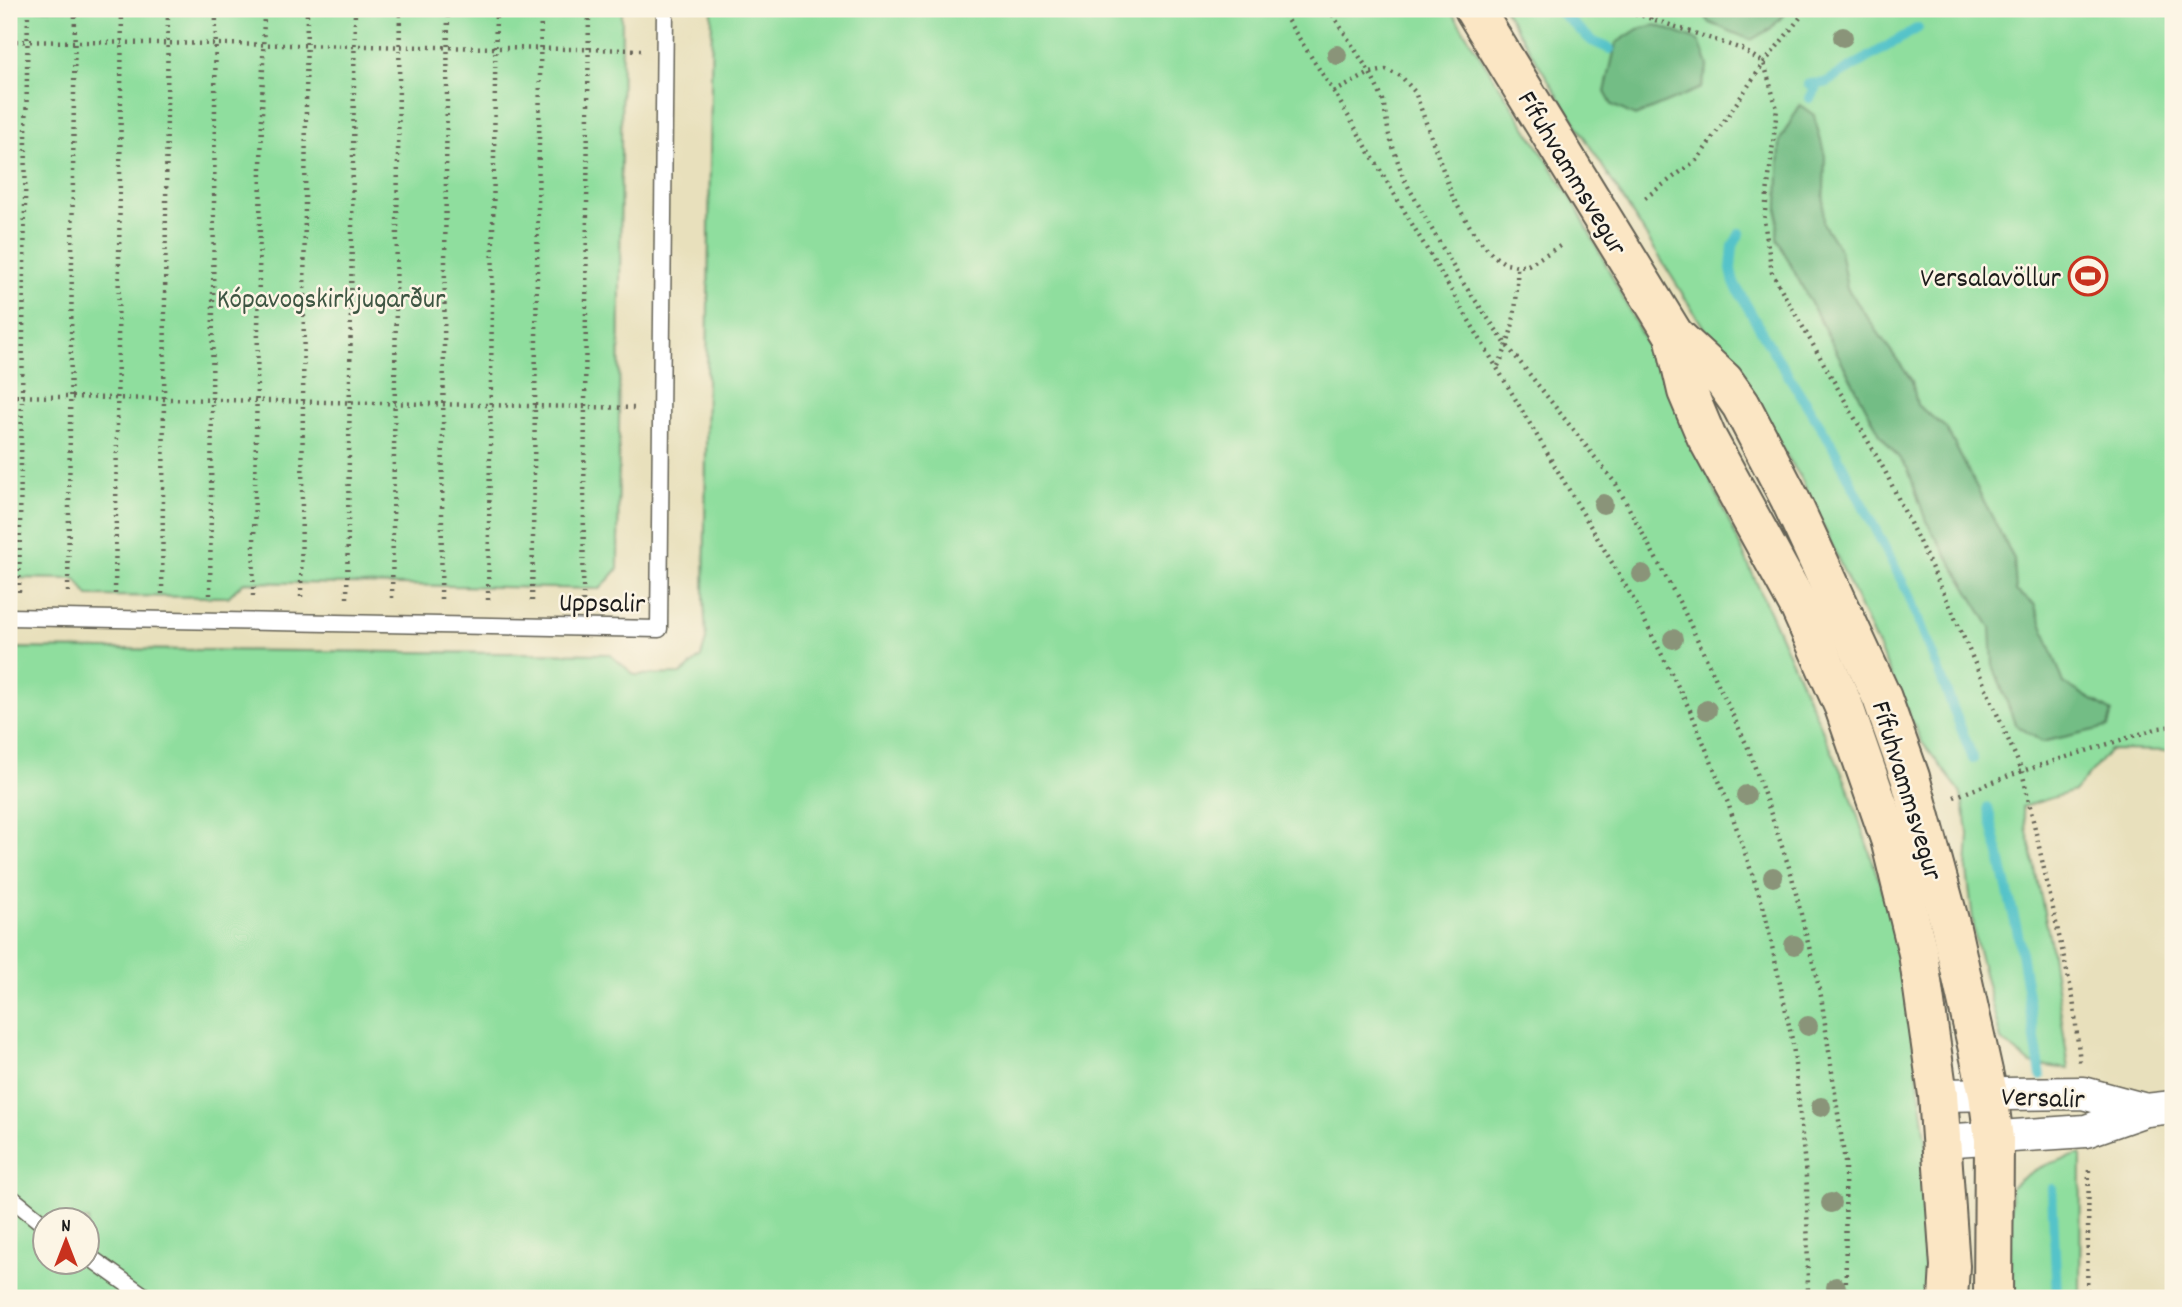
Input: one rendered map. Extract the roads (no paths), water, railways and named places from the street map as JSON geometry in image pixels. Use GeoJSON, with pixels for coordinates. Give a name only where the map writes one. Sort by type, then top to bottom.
{"type":"FeatureCollection","features":[{"type":"Feature","properties":{"kind":"main road","name":"Fífuhvammsvegur"},"geometry":{"type":"LineString","coordinates":[[1474,9],[1674,335],[1724,381],[1741,405],[1790,499],[1882,698],[1910,777],[1950,924],[1988,1094],[1994,1139],[1993,1298]]}},
{"type":"Feature","properties":{"kind":"main road","name":"Fífuhvammsvegur"},"geometry":{"type":"LineString","coordinates":[[1674,335],[1687,391],[1706,436],[1800,608],[1844,707],[1890,839],[1918,953],[1938,1095],[1950,1266],[1948,1298]]}},
{"type":"Feature","properties":{"kind":"street","name":"Versalir"},"geometry":{"type":"LineString","coordinates":[[1938,1095],[2083,1093],[2160,1109]]}},
{"type":"Feature","properties":{"kind":"street","name":"Versalir"},"geometry":{"type":"LineString","coordinates":[[1942,1141],[2086,1131],[2160,1109]]}},
{"type":"Feature","properties":{"kind":"lane","name":"Uppsalir"},"geometry":{"type":"LineString","coordinates":[[14,617],[659,629],[665,9]]}},
{"type":"Feature","properties":{"kind":"lane"},"geometry":{"type":"LineString","coordinates":[[9,1196],[32,1215]]}},
{"type":"Feature","properties":{"kind":"lane"},"geometry":{"type":"LineString","coordinates":[[102,1266],[148,1298]]}},
{"type":"Feature","properties":{"kind":"waterway"},"geometry":{"type":"LineString","coordinates":[[1557,9],[1592,41],[1610,49]]}},
{"type":"Feature","properties":{"kind":"waterway"},"geometry":{"type":"LineString","coordinates":[[1808,84],[1825,83],[1918,28]]}},
{"type":"Feature","properties":{"kind":"waterway"},"geometry":{"type":"LineString","coordinates":[[1810,98],[1817,85]]}},
{"type":"Feature","properties":{"kind":"waterway"},"geometry":{"type":"LineString","coordinates":[[1740,233],[1733,246],[1731,269],[1734,283],[1831,443],[1908,593],[1973,759]]}},
{"type":"Feature","properties":{"kind":"waterway"},"geometry":{"type":"LineString","coordinates":[[1988,808],[2018,934],[2041,1076]]}},
{"type":"Feature","properties":{"kind":"waterway"},"geometry":{"type":"LineString","coordinates":[[2052,1189],[2057,1298]]}},
{"type":"Feature","properties":{"kind":"place","name":"Versalavöllur"},"geometry":{"type":"Point","coordinates":[2088,276]}},
{"type":"Feature","properties":{"kind":"park label","name":"Kópavogskirkjugarður"},"geometry":{"type":"Point","coordinates":[331,297]}}]}
